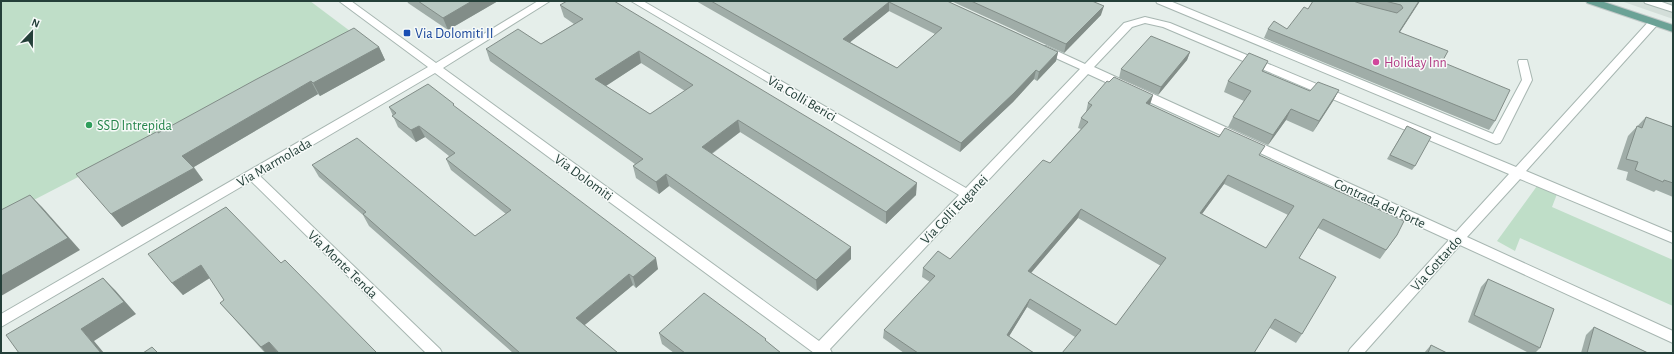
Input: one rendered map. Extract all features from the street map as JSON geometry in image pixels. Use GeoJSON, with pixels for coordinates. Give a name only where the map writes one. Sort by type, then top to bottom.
{"type":"FeatureCollection","features":[{"type":"Feature","properties":{"kind":"main road"},"geometry":{"type":"LineString","coordinates":[[1591,1],[1673,29]]}},
{"type":"Feature","properties":{"kind":"street","name":"Via Dolomiti"},"geometry":{"type":"LineString","coordinates":[[344,1],[822,351]]}},
{"type":"Feature","properties":{"kind":"street","name":"Via Marmolada"},"geometry":{"type":"LineString","coordinates":[[1,321],[434,68],[545,1]]}},
{"type":"Feature","properties":{"kind":"street","name":"Via Colli Berici"},"geometry":{"type":"LineString","coordinates":[[636,1],[968,195]]}},
{"type":"Feature","properties":{"kind":"street"},"geometry":{"type":"LineString","coordinates":[[1161,1],[1496,140],[1527,80],[1523,62]]}},
{"type":"Feature","properties":{"kind":"street"},"geometry":{"type":"LineString","coordinates":[[1648,1],[1673,9]]}},
{"type":"Feature","properties":{"kind":"street"},"geometry":{"type":"LineString","coordinates":[[1087,68],[1128,24],[1145,20],[1166,25],[1673,238]]}},
{"type":"Feature","properties":{"kind":"street","name":"Via Gottardo"},"geometry":{"type":"LineString","coordinates":[[1355,353],[1654,22]]}},
{"type":"Feature","properties":{"kind":"street","name":"Contrada del Forte"},"geometry":{"type":"LineString","coordinates":[[1031,43],[1673,337]]}},
{"type":"Feature","properties":{"kind":"street","name":"Via Colli Euganei"},"geometry":{"type":"LineString","coordinates":[[822,351],[1087,68]]}},
{"type":"Feature","properties":{"kind":"street","name":"Via Monte Tenda"},"geometry":{"type":"LineString","coordinates":[[252,175],[435,353]]}},
{"type":"Feature","properties":{"kind":"shaded area"},"geometry":{"type":"Polygon","coordinates":[[[1621,1],[1673,1],[1673,19],[1621,1]]]}},
{"type":"Feature","properties":{"kind":"green space","name":"SSD Intrepida"},"geometry":{"type":"Polygon","coordinates":[[[1,1],[310,1],[354,34],[1,217],[1,1]]]}},
{"type":"Feature","properties":{"kind":"green space"},"geometry":{"type":"Polygon","coordinates":[[[1537,186],[1557,194],[1552,207],[1673,260],[1673,306],[1520,238],[1515,251],[1497,241],[1537,186]]]}},
{"type":"Feature","properties":{"kind":"building"},"geometry":{"type":"Polygon","coordinates":[[[418,1],[472,1],[443,18],[418,1]]]}},
{"type":"Feature","properties":{"kind":"building"},"geometry":{"type":"Polygon","coordinates":[[[567,1],[614,1],[917,183],[886,212],[738,120],[702,147],[851,247],[816,280],[666,174],[656,182],[633,166],[643,159],[486,49],[518,29],[541,44],[583,19],[560,5],[567,1]],[[639,51],[595,79],[650,114],[693,85],[639,51]]]}},
{"type":"Feature","properties":{"kind":"building"},"geometry":{"type":"Polygon","coordinates":[[[711,1],[947,1],[1058,52],[1039,72],[1036,70],[961,143],[711,1]],[[889,2],[843,39],[897,68],[942,28],[889,2]]]}},
{"type":"Feature","properties":{"kind":"building"},"geometry":{"type":"Polygon","coordinates":[[[971,1],[1092,1],[1104,6],[1066,44],[971,1]]]}},
{"type":"Feature","properties":{"kind":"building"},"geometry":{"type":"Polygon","coordinates":[[[1313,1],[1353,1],[1397,13],[1403,8],[1401,5],[1385,1],[1419,1],[1399,32],[1448,51],[1442,62],[1510,90],[1495,121],[1268,29],[1274,21],[1287,29],[1304,7],[1308,9],[1313,1]]]}},
{"type":"Feature","properties":{"kind":"building"},"geometry":{"type":"Polygon","coordinates":[[[354,28],[379,47],[313,83],[311,81],[182,156],[194,168],[111,214],[76,174],[158,131],[158,133],[354,28]]]}},
{"type":"Feature","properties":{"kind":"building"},"geometry":{"type":"Polygon","coordinates":[[[1151,36],[1190,52],[1161,87],[1121,69],[1151,36]]]}},
{"type":"Feature","properties":{"kind":"building"},"geometry":{"type":"Polygon","coordinates":[[[1249,53],[1268,61],[1262,71],[1310,91],[1318,82],[1339,90],[1319,121],[1291,109],[1273,135],[1233,117],[1251,91],[1228,81],[1249,53]]]}},
{"type":"Feature","properties":{"kind":"building"},"geometry":{"type":"Polygon","coordinates":[[[1114,77],[1153,95],[1146,103],[1219,137],[1225,128],[1265,146],[1259,155],[1404,221],[1397,235],[1386,250],[1323,219],[1299,258],[1336,277],[1302,334],[1275,319],[1254,353],[1062,353],[1081,330],[1030,299],[1007,335],[1034,353],[918,353],[884,330],[935,276],[923,268],[938,251],[950,259],[1043,160],[1050,163],[1088,122],[1081,118],[1092,105],[1088,103],[1107,81],[1109,82],[1114,77]],[[1228,175],[1200,213],[1266,248],[1294,206],[1228,175]],[[1081,209],[1028,271],[1116,325],[1166,258],[1081,209]]]}},
{"type":"Feature","properties":{"kind":"building"},"geometry":{"type":"Polygon","coordinates":[[[428,84],[454,104],[453,105],[656,258],[633,277],[629,274],[576,318],[618,353],[520,353],[363,214],[366,212],[312,165],[357,138],[475,236],[511,210],[446,159],[455,153],[419,126],[411,130],[392,116],[396,113],[389,107],[428,84]]]}},
{"type":"Feature","properties":{"kind":"building"},"geometry":{"type":"Polygon","coordinates":[[[1646,117],[1673,127],[1673,183],[1664,180],[1663,182],[1635,170],[1638,162],[1626,159],[1637,126],[1642,128],[1646,117]]]}},
{"type":"Feature","properties":{"kind":"building"},"geometry":{"type":"Polygon","coordinates":[[[1407,126],[1431,137],[1415,166],[1390,155],[1407,126]]]}},
{"type":"Feature","properties":{"kind":"building"},"geometry":{"type":"Polygon","coordinates":[[[30,195],[68,238],[1,276],[1,210],[30,195]]]}},
{"type":"Feature","properties":{"kind":"building"},"geometry":{"type":"Polygon","coordinates":[[[226,207],[281,263],[285,260],[377,353],[279,353],[269,342],[261,347],[220,303],[224,300],[201,265],[172,283],[148,254],[226,207]]]}},
{"type":"Feature","properties":{"kind":"building"},"geometry":{"type":"Polygon","coordinates":[[[103,278],[124,302],[81,329],[101,353],[19,353],[6,335],[103,278]]]}},
{"type":"Feature","properties":{"kind":"building"},"geometry":{"type":"Polygon","coordinates":[[[1488,279],[1554,309],[1540,348],[1474,315],[1488,279]]]}},
{"type":"Feature","properties":{"kind":"building"},"geometry":{"type":"Polygon","coordinates":[[[704,293],[766,339],[765,340],[781,353],[685,353],[659,333],[704,293]]]}},
{"type":"Feature","properties":{"kind":"building"},"geometry":{"type":"Polygon","coordinates":[[[1594,327],[1648,353],[1587,353],[1594,327]]]}},
{"type":"Feature","properties":{"kind":"building"},"geometry":{"type":"Polygon","coordinates":[[[1431,345],[1447,353],[1428,353],[1431,345]]]}},
{"type":"Feature","properties":{"kind":"building"},"geometry":{"type":"Polygon","coordinates":[[[152,347],[158,353],[143,353],[152,347]]]}},
{"type":"Feature","properties":{"kind":"place","name":"Via Dolomiti II"},"geometry":{"type":"Point","coordinates":[407,33]}},
{"type":"Feature","properties":{"kind":"place","name":"Holiday Inn"},"geometry":{"type":"Point","coordinates":[1376,62]}},
{"type":"Feature","properties":{"kind":"place","name":"SSD Intrepida"},"geometry":{"type":"Point","coordinates":[89,125]}}]}
